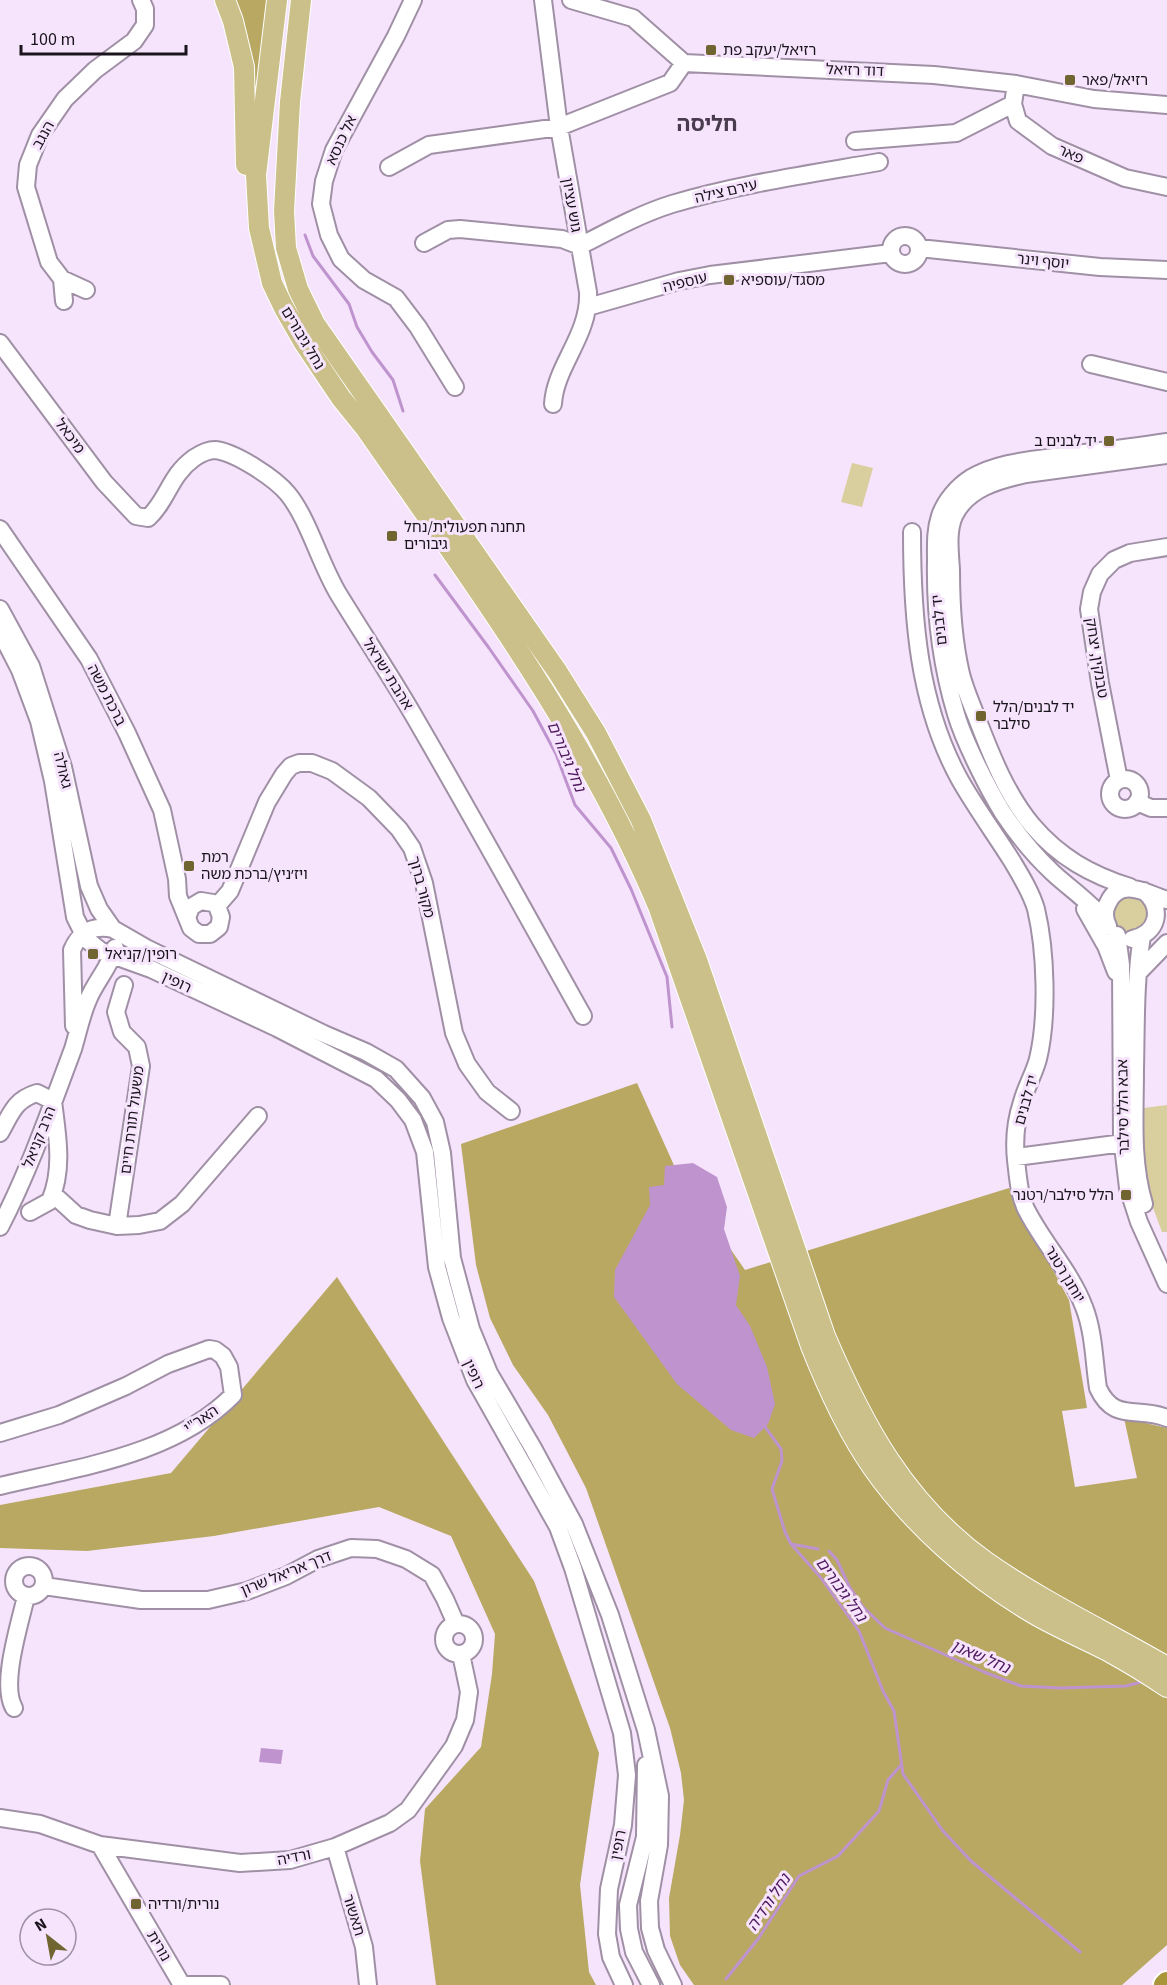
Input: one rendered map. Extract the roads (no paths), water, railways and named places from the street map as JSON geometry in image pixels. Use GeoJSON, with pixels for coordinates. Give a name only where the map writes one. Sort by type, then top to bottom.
{"type":"FeatureCollection","features":[{"type":"Feature","properties":{"kind":"main road"},"geometry":{"type":"LineString","coordinates":[[225,0],[233,21],[244,67],[246,182],[251,212],[268,270]]}},
{"type":"Feature","properties":{"kind":"main road","name":"נחל גיבורים"},"geometry":{"type":"LineString","coordinates":[[277,0],[256,175],[259,228],[272,283],[304,343],[536,676],[585,757],[627,834],[658,906],[811,1346],[847,1425],[872,1468],[910,1514],[963,1563],[1031,1612],[1109,1652],[1158,1671]]}},
{"type":"Feature","properties":{"kind":"main road","name":"נחל גיבורים"},"geometry":{"type":"LineString","coordinates":[[301,0],[290,102],[284,211],[286,248],[298,289],[315,324],[557,671],[596,733],[641,820],[697,960],[825,1336],[844,1381],[892,1467],[917,1498],[957,1537],[985,1561],[1158,1671],[1167,1687]]}},
{"type":"Feature","properties":{"kind":"street","name":"הנגב"},"geometry":{"type":"LineString","coordinates":[[64,301],[62,279],[49,262],[26,187],[28,165],[40,135],[65,99],[95,70],[134,41],[145,25],[145,9],[141,0]]}},
{"type":"Feature","properties":{"kind":"street","name":"אל כנסא"},"geometry":{"type":"LineString","coordinates":[[413,0],[334,150],[324,181],[321,204],[329,235],[342,259],[364,280],[396,298],[418,327],[455,387]]}},
{"type":"Feature","properties":{"kind":"street","name":"גוש עציון"},"geometry":{"type":"LineString","coordinates":[[543,0],[559,127],[580,246],[588,307],[576,343],[554,394],[553,404]]}},
{"type":"Feature","properties":{"kind":"street"},"geometry":{"type":"LineString","coordinates":[[389,167],[429,146],[559,127],[670,83],[684,63],[633,18],[571,0]]}},
{"type":"Feature","properties":{"kind":"street","name":"דוד רזיאל"},"geometry":{"type":"LineString","coordinates":[[684,63],[883,71],[1016,84],[1094,99],[1167,105]]}},
{"type":"Feature","properties":{"kind":"street"},"geometry":{"type":"LineString","coordinates":[[855,141],[956,133],[1013,104],[1016,84]]}},
{"type":"Feature","properties":{"kind":"street","name":"פאר"},"geometry":{"type":"LineString","coordinates":[[1013,104],[1018,121],[1052,146],[1125,178],[1167,187]]}},
{"type":"Feature","properties":{"kind":"street","name":"עירם צילה"},"geometry":{"type":"LineString","coordinates":[[580,246],[621,225],[670,205],[736,187],[879,162]]}},
{"type":"Feature","properties":{"kind":"street"},"geometry":{"type":"LineString","coordinates":[[424,243],[448,230],[460,229],[561,239],[580,246]]}},
{"type":"Feature","properties":{"kind":"street","name":"יוסף וינר"},"geometry":{"type":"LineString","coordinates":[[891,252],[897,262],[905,264],[917,258],[919,248],[1100,267],[1167,270]]}},
{"type":"Feature","properties":{"kind":"street","name":"עוספיה"},"geometry":{"type":"LineString","coordinates":[[588,307],[679,281],[710,275],[891,252]]}},
{"type":"Feature","properties":{"kind":"street"},"geometry":{"type":"LineString","coordinates":[[62,279],[86,290]]}},
{"type":"Feature","properties":{"kind":"street","name":"מיכאל"},"geometry":{"type":"LineString","coordinates":[[0,343],[104,482],[136,516],[148,519]]}},
{"type":"Feature","properties":{"kind":"street"},"geometry":{"type":"LineString","coordinates":[[1091,364],[1167,382]]}},
{"type":"Feature","properties":{"kind":"street","name":"יד לבנים"},"geometry":{"type":"LineString","coordinates":[[1106,922],[1098,911],[1052,872],[1027,845],[1002,811],[957,717],[939,635],[936,601],[936,530],[940,514],[948,500],[964,484],[984,471],[1022,461],[1167,442]]}},
{"type":"Feature","properties":{"kind":"street","name":"אהבת ישראל"},"geometry":{"type":"LineString","coordinates":[[148,519],[156,511],[171,481],[182,466],[212,450],[227,452],[273,480],[285,491],[295,504],[328,576],[410,710],[584,1016]]}},
{"type":"Feature","properties":{"kind":"street","name":"יד לבנים"},"geometry":{"type":"LineString","coordinates":[[1167,455],[1004,479],[988,485],[967,499],[954,515],[950,530],[954,629],[961,674],[992,757],[1015,801],[1052,846],[1090,873],[1167,900]]}},
{"type":"Feature","properties":{"kind":"street","name":"ברכת משה"},"geometry":{"type":"LineString","coordinates":[[0,529],[89,659],[127,733],[162,810],[177,879],[178,896],[187,918]]}},
{"type":"Feature","properties":{"kind":"street","name":"יד לבנים"},"geometry":{"type":"LineString","coordinates":[[912,532],[915,629],[924,683],[939,734],[960,780],[1025,882],[1037,917],[1043,966],[1041,1042],[1017,1124],[1016,1157]]}},
{"type":"Feature","properties":{"kind":"street","name":"טבנקין, יצחק"},"geometry":{"type":"LineString","coordinates":[[1167,547],[1130,553],[1114,560],[1100,574],[1092,592],[1089,609],[1119,780],[1128,779],[1137,784],[1140,793],[1137,802],[1151,808],[1167,808]]}},
{"type":"Feature","properties":{"kind":"street","name":"גאולה"},"geometry":{"type":"LineString","coordinates":[[0,609],[31,666],[63,766],[89,886],[102,914],[115,931]]}},
{"type":"Feature","properties":{"kind":"street","name":"גאולה"},"geometry":{"type":"LineString","coordinates":[[0,631],[20,670],[39,721],[53,781],[73,910],[82,934]]}},
{"type":"Feature","properties":{"kind":"street","name":"מקור ברוך"},"geometry":{"type":"LineString","coordinates":[[209,904],[230,891],[267,802],[291,766],[299,763],[312,763],[332,771],[369,798],[399,829],[412,848],[424,883],[454,1033],[467,1064],[488,1092],[511,1111]]}},
{"type":"Feature","properties":{"kind":"street"},"geometry":{"type":"LineString","coordinates":[[177,879],[185,892],[209,904],[220,911],[219,927],[210,934],[194,932],[187,918],[191,907],[209,904]]}},
{"type":"Feature","properties":{"kind":"street"},"geometry":{"type":"LineString","coordinates":[[1069,887],[1102,939],[1122,987]]}},
{"type":"Feature","properties":{"kind":"street"},"geometry":{"type":"LineString","coordinates":[[1145,934],[1156,918],[1154,903],[1137,889],[1122,889],[1109,899],[1105,914],[1106,922],[1117,935],[1125,938],[1145,934],[1167,929]]}},
{"type":"Feature","properties":{"kind":"street"},"geometry":{"type":"LineString","coordinates":[[82,934],[98,927],[115,931]]}},
{"type":"Feature","properties":{"kind":"street","name":"רופין"},"geometry":{"type":"LineString","coordinates":[[115,931],[281,1022],[376,1079],[398,1100],[413,1120],[425,1152],[437,1268],[451,1318],[475,1380],[558,1527],[573,1568],[622,1734],[627,1775],[622,1825],[609,1888],[606,1934],[611,1957],[624,1985]]}},
{"type":"Feature","properties":{"kind":"street","name":"הרב קניאל"},"geometry":{"type":"LineString","coordinates":[[0,1227],[12,1204],[53,1101],[74,1046],[88,1000],[113,956],[117,943],[115,931]]}},
{"type":"Feature","properties":{"kind":"street","name":"רופין"},"geometry":{"type":"LineString","coordinates":[[82,934],[93,946],[113,956],[281,1022],[366,1052],[396,1069],[422,1098],[435,1122],[442,1153],[452,1258],[471,1329],[489,1373],[574,1524],[610,1615],[646,1730],[660,1796],[659,1845],[649,1901],[650,1928],[656,1950],[674,1985]]}},
{"type":"Feature","properties":{"kind":"street","name":"הרב קניאל"},"geometry":{"type":"LineString","coordinates":[[74,1046],[72,950],[82,934]]}},
{"type":"Feature","properties":{"kind":"street","name":"אבא הלל סילבר"},"geometry":{"type":"LineString","coordinates":[[1128,1142],[1138,973],[1145,934]]}},
{"type":"Feature","properties":{"kind":"street","name":"אבא הלל סילבר"},"geometry":{"type":"LineString","coordinates":[[1117,935],[1122,987],[1128,1188],[1139,1222],[1164,1278]]}},
{"type":"Feature","properties":{"kind":"street"},"geometry":{"type":"LineString","coordinates":[[1138,973],[1167,943]]}},
{"type":"Feature","properties":{"kind":"street"},"geometry":{"type":"LineString","coordinates":[[71,970],[99,977]]}},
{"type":"Feature","properties":{"kind":"street","name":"משעול תורת חיים"},"geometry":{"type":"LineString","coordinates":[[117,1226],[141,1066],[137,1047],[122,1032],[116,1012],[124,985]]}},
{"type":"Feature","properties":{"kind":"street"},"geometry":{"type":"LineString","coordinates":[[0,1133],[17,1103],[25,1097],[37,1093],[53,1101],[59,1163],[53,1194],[50,1201],[30,1212]]}},
{"type":"Feature","properties":{"kind":"street"},"geometry":{"type":"LineString","coordinates":[[53,1194],[76,1215],[90,1220],[117,1226],[160,1221],[182,1204],[258,1116]]}},
{"type":"Feature","properties":{"kind":"street"},"geometry":{"type":"LineString","coordinates":[[1016,1157],[1128,1142]]}},
{"type":"Feature","properties":{"kind":"street","name":"יוחנן רטנר"},"geometry":{"type":"LineString","coordinates":[[1016,1157],[1020,1191],[1026,1208],[1085,1308],[1098,1388],[1103,1400],[1112,1408],[1167,1418]]}},
{"type":"Feature","properties":{"kind":"street","name":"האר\"י"},"geometry":{"type":"LineString","coordinates":[[0,1433],[59,1415],[201,1351],[215,1350],[223,1356],[229,1367],[232,1395],[219,1409],[194,1426],[127,1456],[0,1486]]}},
{"type":"Feature","properties":{"kind":"street","name":"דרך אריאל שרון"},"geometry":{"type":"LineString","coordinates":[[44,1586],[141,1600],[208,1600],[247,1591],[286,1576],[318,1559],[351,1548],[377,1549],[406,1559],[432,1575],[456,1624],[448,1628],[444,1640],[449,1650],[461,1654]]}},
{"type":"Feature","properties":{"kind":"street"},"geometry":{"type":"LineString","coordinates":[[31,1566],[42,1573],[44,1586],[39,1593],[26,1596],[16,1590],[7,1576],[31,1566]]}},
{"type":"Feature","properties":{"kind":"street"},"geometry":{"type":"LineString","coordinates":[[14,1708],[10,1700],[8,1680],[26,1596]]}},
{"type":"Feature","properties":{"kind":"street","name":"ורדיה"},"geometry":{"type":"LineString","coordinates":[[0,1818],[40,1824],[100,1845],[240,1863],[290,1860],[335,1847],[390,1823],[408,1810],[454,1746],[465,1720],[469,1692],[461,1654]]}},
{"type":"Feature","properties":{"kind":"street"},"geometry":{"type":"LineString","coordinates":[[646,1730],[645,1837],[628,1905],[629,1929],[634,1952],[651,1985]]}},
{"type":"Feature","properties":{"kind":"street","name":"נורית"},"geometry":{"type":"LineString","coordinates":[[100,1845],[183,1985]]}},
{"type":"Feature","properties":{"kind":"street","name":"תאשור"},"geometry":{"type":"LineString","coordinates":[[335,1847],[364,1947],[368,1985]]}},
{"type":"Feature","properties":{"kind":"street"},"geometry":{"type":"LineString","coordinates":[[183,1985],[222,1985]]}},
{"type":"Feature","properties":{"kind":"waterway"},"geometry":{"type":"LineString","coordinates":[[305,235],[313,256],[349,304],[357,327],[393,380],[403,411]]}},
{"type":"Feature","properties":{"kind":"waterway","name":"נחל גיבורים"},"geometry":{"type":"LineString","coordinates":[[435,575],[533,711],[556,754],[575,805],[611,848],[631,889],[667,977],[672,1027]]}},
{"type":"Feature","properties":{"kind":"waterway","name":"נחל גיבורים"},"geometry":{"type":"LineString","coordinates":[[763,1424],[781,1449],[782,1461],[772,1489],[785,1532],[791,1544],[821,1578],[859,1631],[883,1691],[894,1711],[903,1774],[943,1831],[971,1861],[1080,1952]]}},
{"type":"Feature","properties":{"kind":"waterway","name":"נחל שאנן"},"geometry":{"type":"LineString","coordinates":[[791,1544],[818,1549]]}},
{"type":"Feature","properties":{"kind":"waterway","name":"נחל שאנן"},"geometry":{"type":"LineString","coordinates":[[829,1551],[837,1560],[849,1586],[863,1607],[885,1628],[984,1672],[1021,1686],[1060,1688],[1126,1686],[1145,1681]]}},
{"type":"Feature","properties":{"kind":"waterway","name":"נחל ורדיה"},"geometry":{"type":"LineString","coordinates":[[726,1979],[758,1939],[799,1876],[838,1856],[879,1811],[888,1780],[901,1765]]}},
{"type":"Feature","properties":{"kind":"place","name":"רזיאל/יעקב פת"},"geometry":{"type":"Point","coordinates":[711,50]}},
{"type":"Feature","properties":{"kind":"place","name":"רזיאל/פאר"},"geometry":{"type":"Point","coordinates":[1070,80]}},
{"type":"Feature","properties":{"kind":"place","name":"מסגד/עוספיא"},"geometry":{"type":"Point","coordinates":[729,280]}},
{"type":"Feature","properties":{"kind":"place","name":"יד לבנים ב"},"geometry":{"type":"Point","coordinates":[1109,441]}},
{"type":"Feature","properties":{"kind":"place","name":"תחנה תפעולית/נחל גיבורים"},"geometry":{"type":"Point","coordinates":[392,536]}},
{"type":"Feature","properties":{"kind":"place","name":"יד לבנים/הלל סילבר"},"geometry":{"type":"Point","coordinates":[981,716]}},
{"type":"Feature","properties":{"kind":"place","name":"רמת ויז׳ניץ/ברכת משה"},"geometry":{"type":"Point","coordinates":[189,866]}},
{"type":"Feature","properties":{"kind":"place","name":"רופין/קניאל"},"geometry":{"type":"Point","coordinates":[93,954]}},
{"type":"Feature","properties":{"kind":"place","name":"הלל סילבר/רטנר"},"geometry":{"type":"Point","coordinates":[1126,1195]}},
{"type":"Feature","properties":{"kind":"place","name":"נורית/ורדיה"},"geometry":{"type":"Point","coordinates":[136,1904]}},
{"type":"Feature","properties":{"kind":"district","name":"חליסה"},"geometry":{"type":"Point","coordinates":[707,124]}}]}
